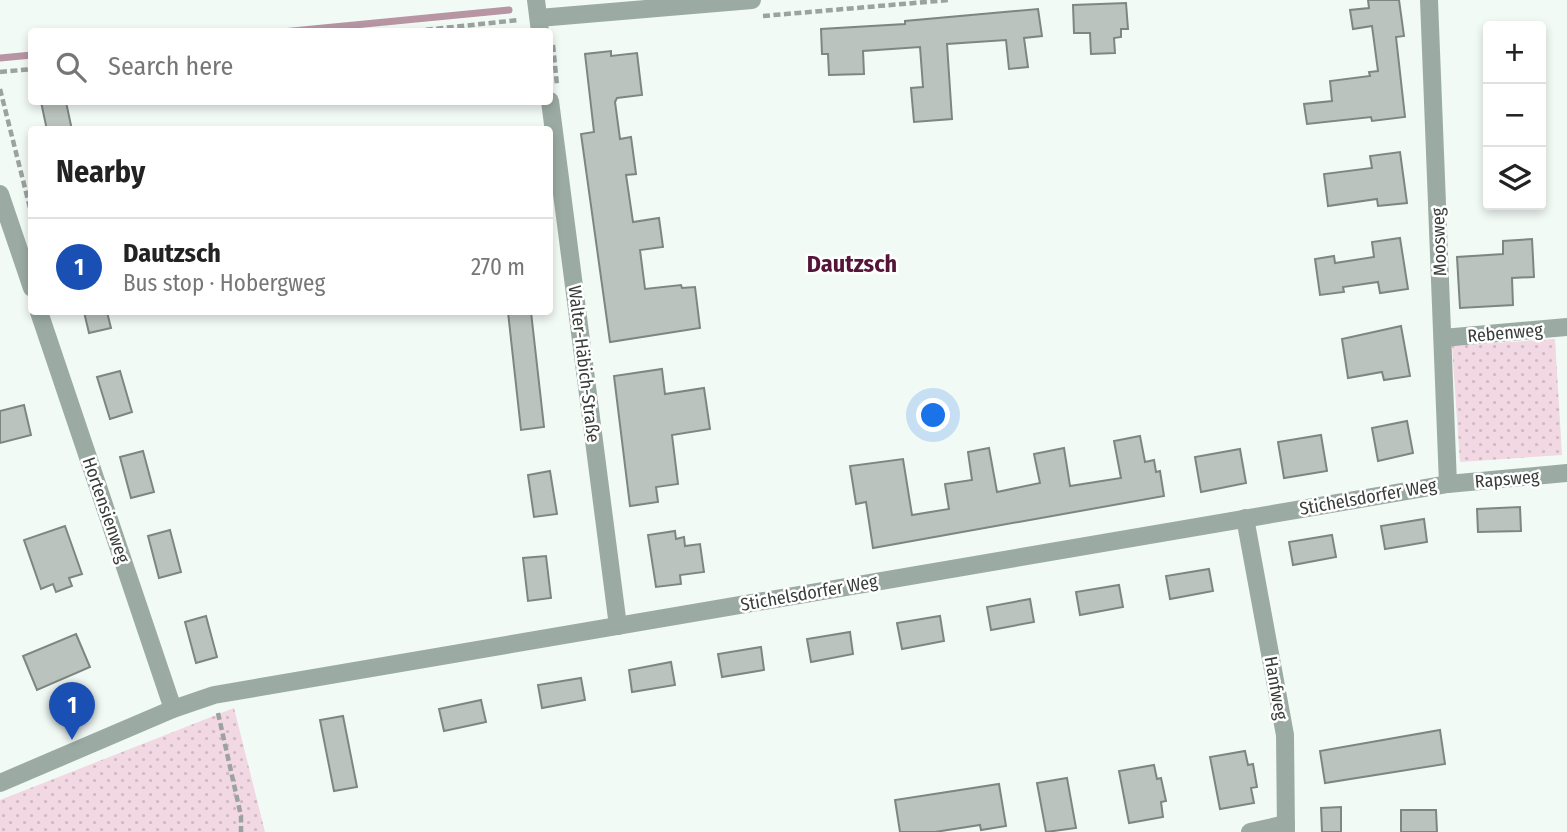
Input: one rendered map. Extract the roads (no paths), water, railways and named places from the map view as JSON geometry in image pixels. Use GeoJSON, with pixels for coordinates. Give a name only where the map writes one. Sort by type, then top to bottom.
{"type":"FeatureCollection","features":[{"type":"Feature","properties":{"kind":"street"},"geometry":{"type":"LineString","coordinates":[[542,21],[752,0]]}},
{"type":"Feature","properties":{"kind":"street","name":"Moosweg"},"geometry":{"type":"LineString","coordinates":[[1429,0],[1448,484]]}},
{"type":"Feature","properties":{"kind":"street","name":"Walter-Häbich-Straße"},"geometry":{"type":"LineString","coordinates":[[554,96],[618,626]]}},
{"type":"Feature","properties":{"kind":"street"},"geometry":{"type":"LineString","coordinates":[[0,194],[28,276]]}},
{"type":"Feature","properties":{"kind":"street","name":"Hortensienweg"},"geometry":{"type":"LineString","coordinates":[[40,315],[173,709]]}},
{"type":"Feature","properties":{"kind":"street","name":"Rebenweg"},"geometry":{"type":"LineString","coordinates":[[1443,338],[1567,327]]}},
{"type":"Feature","properties":{"kind":"street","name":"Rapsweg"},"geometry":{"type":"LineString","coordinates":[[1448,484],[1567,474]]}},
{"type":"Feature","properties":{"kind":"street","name":"Stichelsdorfer Weg"},"geometry":{"type":"LineString","coordinates":[[0,783],[173,709],[214,695],[1448,484]]}},
{"type":"Feature","properties":{"kind":"street","name":"Hanfweg"},"geometry":{"type":"LineString","coordinates":[[1245,518],[1285,735],[1286,828],[1250,832]]}},
{"type":"Feature","properties":{"kind":"waterway"},"geometry":{"type":"LineString","coordinates":[[323,28],[509,10]]}},
{"type":"Feature","properties":{"kind":"waterway"},"geometry":{"type":"LineString","coordinates":[[0,58],[28,55]]}},
{"type":"Feature","properties":{"kind":"place","name":"Dautzsch"},"geometry":{"type":"Point","coordinates":[72,740]}},
{"type":"Feature","properties":{"kind":"district","name":"Dautzsch"},"geometry":{"type":"Point","coordinates":[852,264]}}]}
